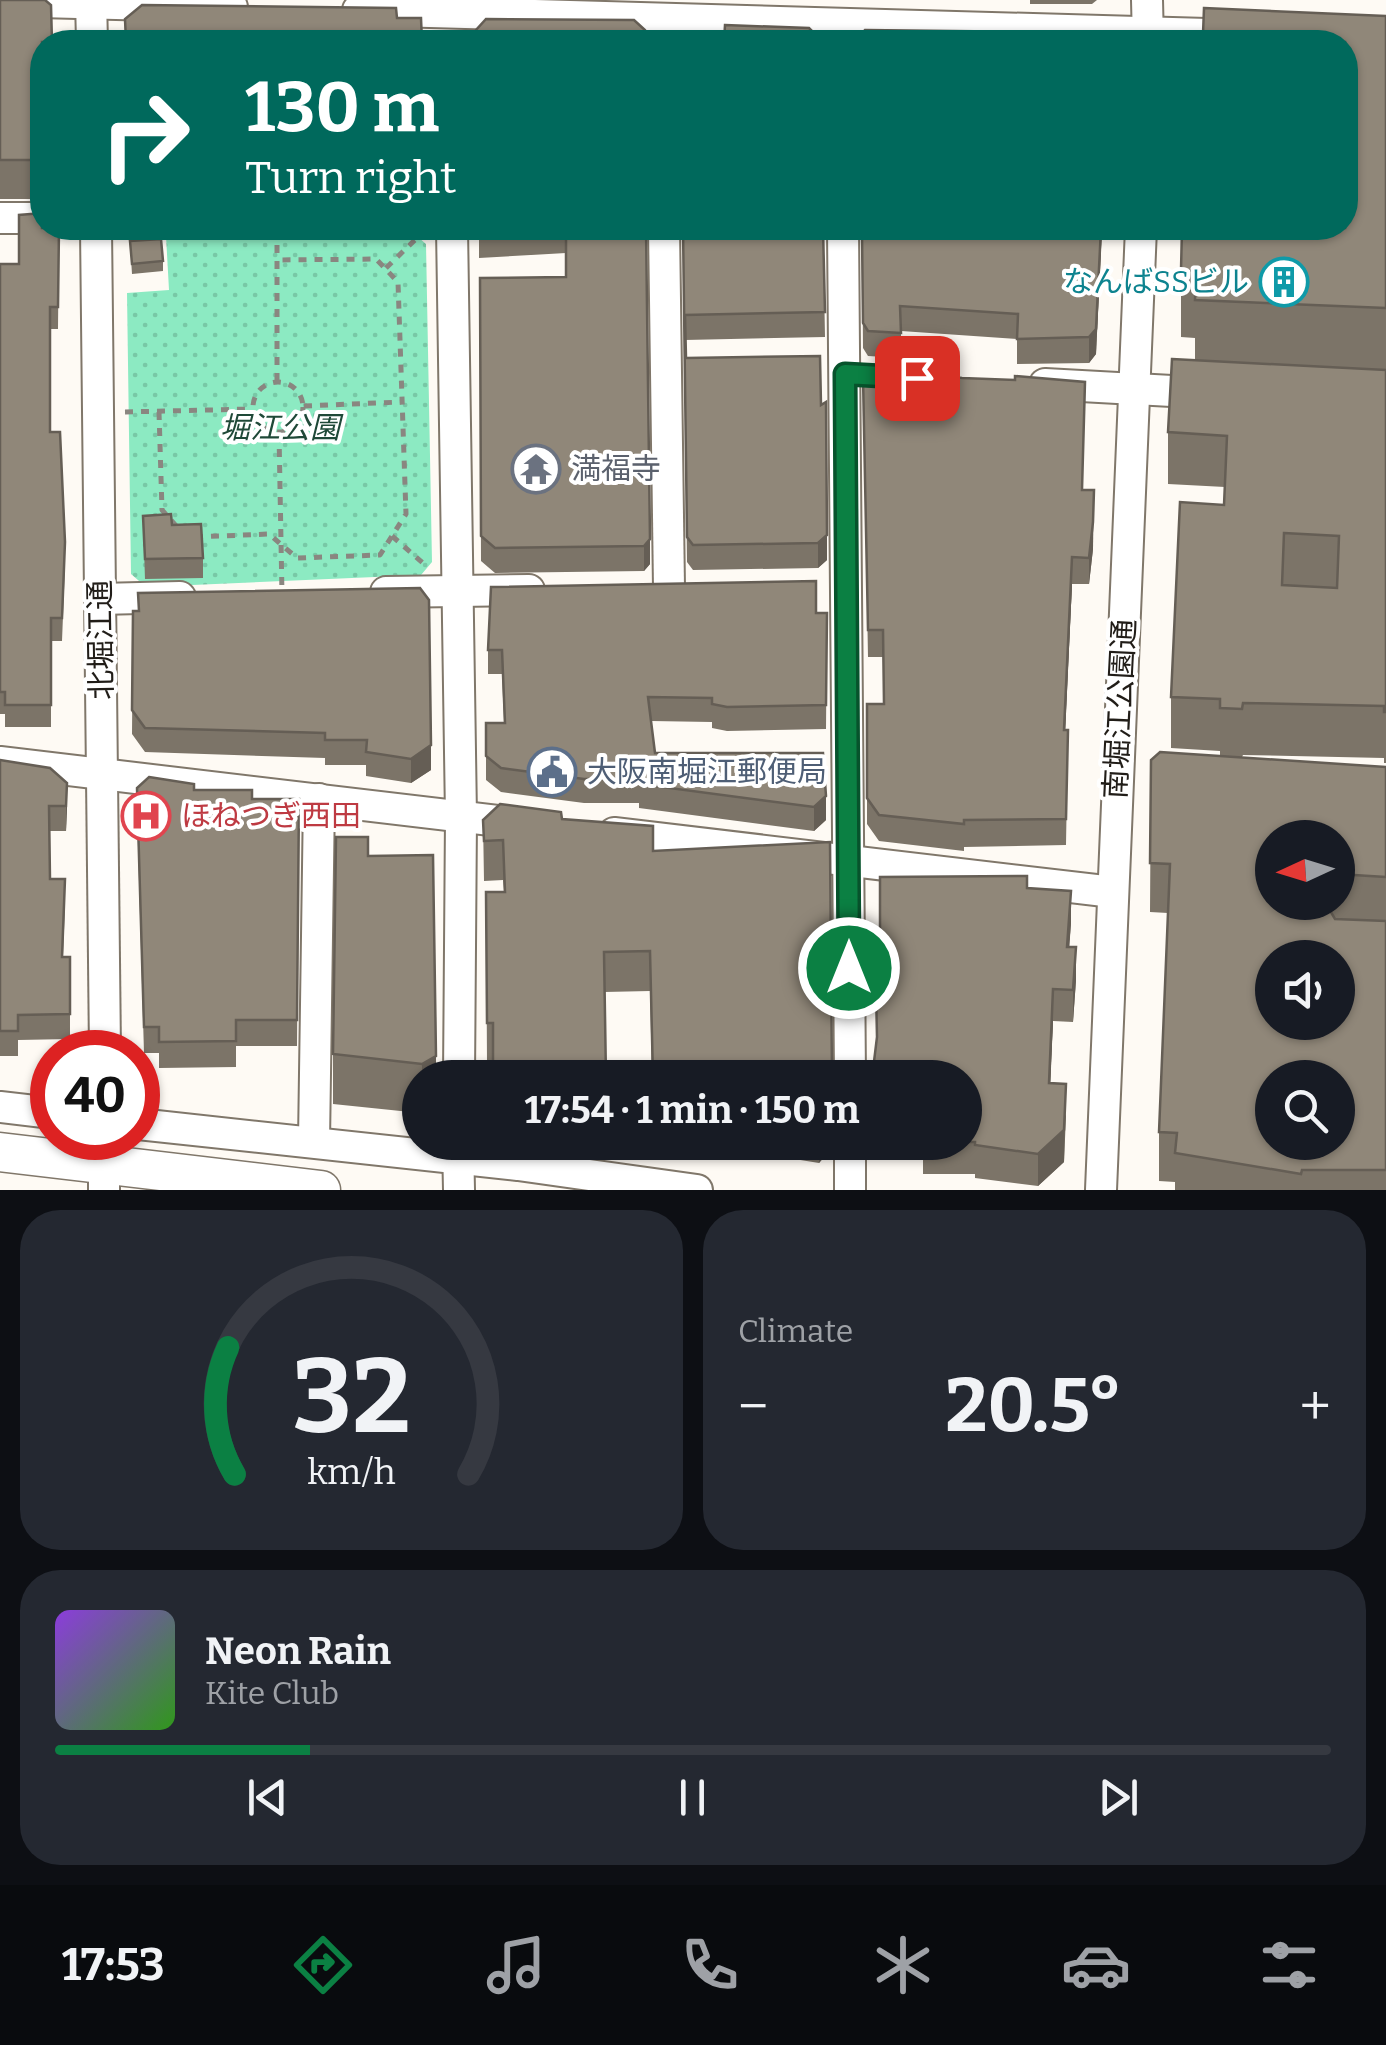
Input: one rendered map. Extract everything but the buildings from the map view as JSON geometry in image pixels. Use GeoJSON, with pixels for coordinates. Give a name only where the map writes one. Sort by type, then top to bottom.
{"type":"FeatureCollection","features":[{"type":"Feature","properties":{"kind":"main road"},"geometry":{"type":"LineString","coordinates":[[0,1152],[321,1190]]}},
{"type":"Feature","properties":{"kind":"street"},"geometry":{"type":"LineString","coordinates":[[0,0],[253,7]]}},
{"type":"Feature","properties":{"kind":"street"},"geometry":{"type":"LineString","coordinates":[[1147,0],[1148,30]]}},
{"type":"Feature","properties":{"kind":"street"},"geometry":{"type":"LineString","coordinates":[[91,2],[92,30]]}},
{"type":"Feature","properties":{"kind":"street"},"geometry":{"type":"LineString","coordinates":[[331,9],[450,18],[840,22],[994,30]]}},
{"type":"Feature","properties":{"kind":"street"},"geometry":{"type":"LineString","coordinates":[[0,218],[30,218]]}},
{"type":"Feature","properties":{"kind":"street","name":"北堀江通"},"geometry":{"type":"LineString","coordinates":[[96,240],[104,1030]]}},
{"type":"Feature","properties":{"kind":"street"},"geometry":{"type":"LineString","coordinates":[[438,240],[457,590],[459,1060]]}},
{"type":"Feature","properties":{"kind":"street"},"geometry":{"type":"LineString","coordinates":[[664,240],[668,588]]}},
{"type":"Feature","properties":{"kind":"street"},"geometry":{"type":"LineString","coordinates":[[843,240],[850,1060]]}},
{"type":"Feature","properties":{"kind":"street","name":"南堀江公園通"},"geometry":{"type":"LineString","coordinates":[[1101,1190],[1140,240]]}},
{"type":"Feature","properties":{"kind":"street"},"geometry":{"type":"LineString","coordinates":[[845,374],[884,376]]}},
{"type":"Feature","properties":{"kind":"street"},"geometry":{"type":"LineString","coordinates":[[1019,383],[1231,394]]}},
{"type":"Feature","properties":{"kind":"street"},"geometry":{"type":"LineString","coordinates":[[808,587],[848,586]]}},
{"type":"Feature","properties":{"kind":"street"},"geometry":{"type":"LineString","coordinates":[[630,588],[708,588]]}},
{"type":"Feature","properties":{"kind":"street"},"geometry":{"type":"LineString","coordinates":[[360,593],[553,589]]}},
{"type":"Feature","properties":{"kind":"street"},"geometry":{"type":"LineString","coordinates":[[100,599],[203,596]]}},
{"type":"Feature","properties":{"kind":"street"},"geometry":{"type":"LineString","coordinates":[[0,762],[849,858],[1112,892]]}},
{"type":"Feature","properties":{"kind":"street"},"geometry":{"type":"LineString","coordinates":[[1116,778],[1155,780]]}},
{"type":"Feature","properties":{"kind":"street"},"geometry":{"type":"LineString","coordinates":[[314,1142],[319,800]]}},
{"type":"Feature","properties":{"kind":"street"},"geometry":{"type":"LineString","coordinates":[[0,1106],[30,1111]]}},
{"type":"Feature","properties":{"kind":"street"},"geometry":{"type":"LineString","coordinates":[[160,1126],[402,1147]]}},
{"type":"Feature","properties":{"kind":"street"},"geometry":{"type":"LineString","coordinates":[[458,1160],[459,1190]]}},
{"type":"Feature","properties":{"kind":"street"},"geometry":{"type":"LineString","coordinates":[[518,1160],[697,1190]]}},
{"type":"Feature","properties":{"kind":"street"},"geometry":{"type":"LineString","coordinates":[[850,1160],[850,1190]]}},
{"type":"Feature","properties":{"kind":"path"},"geometry":{"type":"LineString","coordinates":[[277,382],[278,240]]}},
{"type":"Feature","properties":{"kind":"path"},"geometry":{"type":"LineString","coordinates":[[386,268],[424,240]]}},
{"type":"Feature","properties":{"kind":"path"},"geometry":{"type":"LineString","coordinates":[[159,412],[162,510],[187,537],[269,534],[296,558],[380,555],[406,514],[398,282],[376,259],[277,260]]}},
{"type":"Feature","properties":{"kind":"path"},"geometry":{"type":"LineString","coordinates":[[277,382],[290,384],[300,394],[304,406],[301,419],[280,434],[266,431],[252,409],[264,385],[277,382]]}},
{"type":"Feature","properties":{"kind":"path"},"geometry":{"type":"LineString","coordinates":[[304,406],[402,402]]}},
{"type":"Feature","properties":{"kind":"path"},"geometry":{"type":"LineString","coordinates":[[122,412],[252,409]]}},
{"type":"Feature","properties":{"kind":"path"},"geometry":{"type":"LineString","coordinates":[[280,434],[282,594]]}},
{"type":"Feature","properties":{"kind":"path"},"geometry":{"type":"LineString","coordinates":[[392,536],[432,572]]}},
{"type":"Feature","properties":{"kind":"green space","name":"堀江公園"},"geometry":{"type":"Polygon","coordinates":[[[166,240],[421,240],[426,244],[432,562],[421,575],[146,587],[131,574],[127,293],[169,290],[166,240]]]}},
{"type":"Feature","properties":{"kind":"place","name":"なんばSSビル"},"geometry":{"type":"Point","coordinates":[1284,282]}},
{"type":"Feature","properties":{"kind":"place","name":"満福寺"},"geometry":{"type":"Point","coordinates":[536,469]}},
{"type":"Feature","properties":{"kind":"place","name":"大阪南堀江郵便局"},"geometry":{"type":"Point","coordinates":[552,772]}},
{"type":"Feature","properties":{"kind":"place","name":"ほねつぎ西田"},"geometry":{"type":"Point","coordinates":[146,816]}},
{"type":"Feature","properties":{"kind":"route"},"geometry":{"type":"LineString","coordinates":[[849,968],[845,374],[917,378]]}}]}
